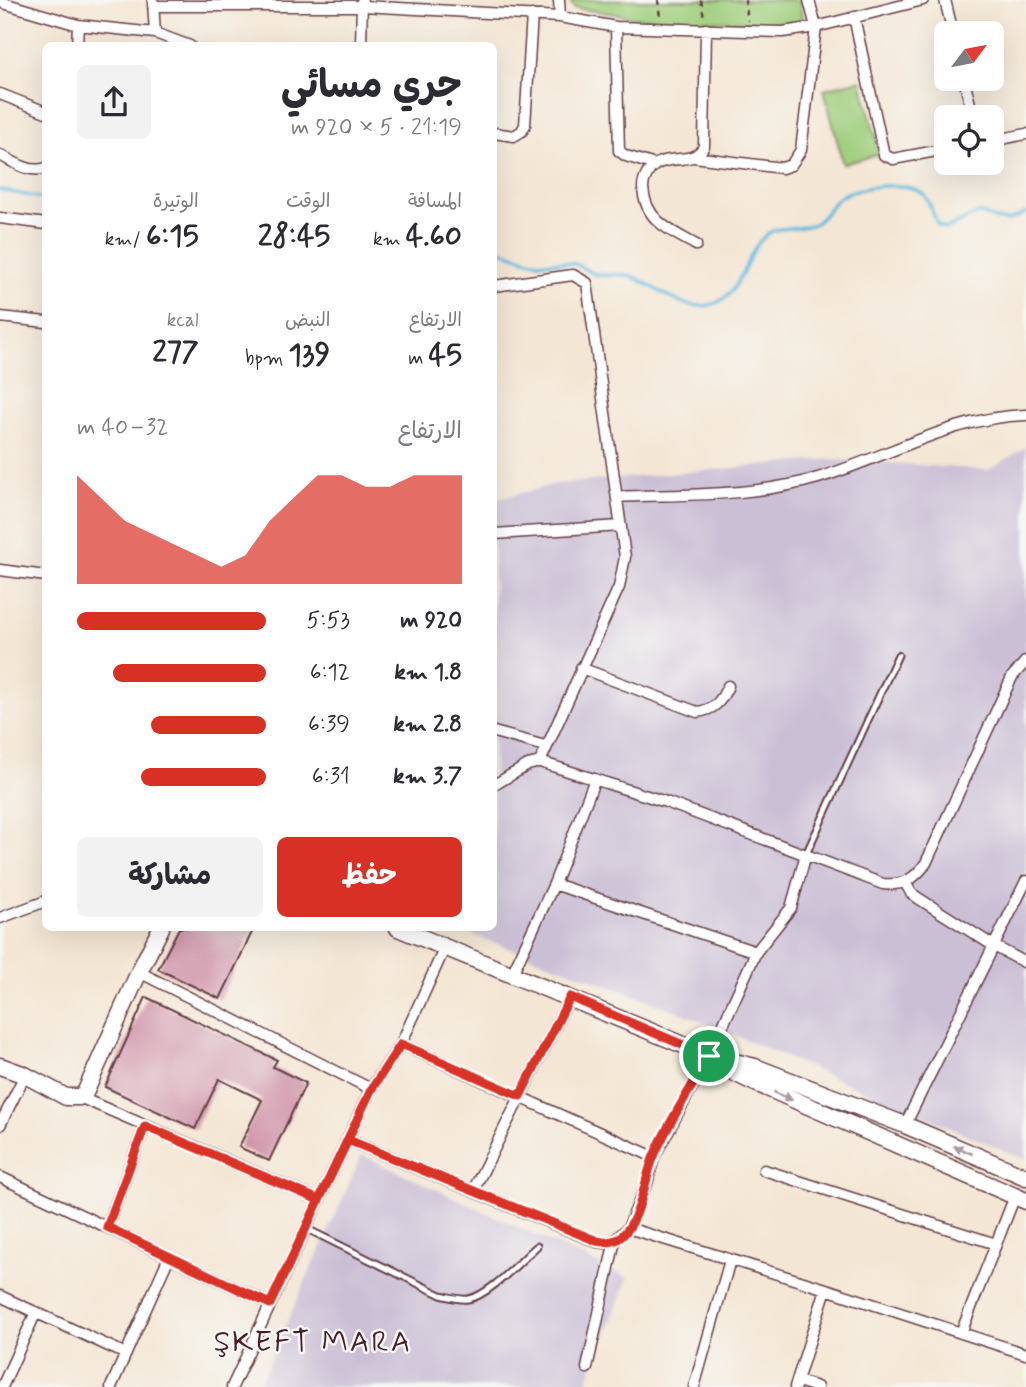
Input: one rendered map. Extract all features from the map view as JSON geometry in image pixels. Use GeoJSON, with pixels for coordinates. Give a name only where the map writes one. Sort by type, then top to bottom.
{"type":"FeatureCollection","features":[{"type":"Feature","properties":{"kind":"main road"},"geometry":{"type":"LineString","coordinates":[[0,1066],[25,1075],[66,1097],[79,1097],[88,1087],[160,931]]}},
{"type":"Feature","properties":{"kind":"main road"},"geometry":{"type":"LineString","coordinates":[[405,931],[709,1056],[725,1062],[755,1067],[905,1125],[1026,1177]]}},
{"type":"Feature","properties":{"kind":"main road"},"geometry":{"type":"LineString","coordinates":[[725,1062],[742,1077],[1021,1198]]}},
{"type":"Feature","properties":{"kind":"street"},"geometry":{"type":"LineString","coordinates":[[462,0],[464,11]]}},
{"type":"Feature","properties":{"kind":"street"},"geometry":{"type":"LineString","coordinates":[[559,0],[561,17]]}},
{"type":"Feature","properties":{"kind":"street"},"geometry":{"type":"LineString","coordinates":[[696,245],[663,227],[652,217],[644,199],[643,182],[655,165],[666,160],[694,158],[782,169],[791,165],[801,150],[816,27],[809,0]]}},
{"type":"Feature","properties":{"kind":"street"},"geometry":{"type":"LineString","coordinates":[[155,33],[153,3],[363,3],[561,17],[617,27],[783,32],[816,27],[923,0]]}},
{"type":"Feature","properties":{"kind":"street"},"geometry":{"type":"LineString","coordinates":[[945,0],[950,21]]}},
{"type":"Feature","properties":{"kind":"street"},"geometry":{"type":"LineString","coordinates":[[0,2],[20,4],[78,25],[155,33],[179,42]]}},
{"type":"Feature","properties":{"kind":"street"},"geometry":{"type":"LineString","coordinates":[[361,42],[363,3]]}},
{"type":"Feature","properties":{"kind":"street"},"geometry":{"type":"LineString","coordinates":[[497,133],[514,136],[522,131],[525,125],[532,15]]}},
{"type":"Feature","properties":{"kind":"street"},"geometry":{"type":"LineString","coordinates":[[854,17],[884,155],[892,159],[934,151]]}},
{"type":"Feature","properties":{"kind":"street"},"geometry":{"type":"LineString","coordinates":[[77,42],[78,25]]}},
{"type":"Feature","properties":{"kind":"street"},"geometry":{"type":"LineString","coordinates":[[617,27],[619,150],[626,156],[655,165]]}},
{"type":"Feature","properties":{"kind":"street"},"geometry":{"type":"LineString","coordinates":[[694,158],[704,146],[706,29]]}},
{"type":"Feature","properties":{"kind":"street"},"geometry":{"type":"LineString","coordinates":[[0,94],[42,110]]}},
{"type":"Feature","properties":{"kind":"street"},"geometry":{"type":"LineString","coordinates":[[1004,139],[1026,134]]}},
{"type":"Feature","properties":{"kind":"street"},"geometry":{"type":"LineString","coordinates":[[0,155],[24,167],[42,170]]}},
{"type":"Feature","properties":{"kind":"street"},"geometry":{"type":"LineString","coordinates":[[0,218],[42,223]]}},
{"type":"Feature","properties":{"kind":"street"},"geometry":{"type":"LineString","coordinates":[[497,286],[573,275],[586,283],[625,558],[619,587],[540,762]]}},
{"type":"Feature","properties":{"kind":"street"},"geometry":{"type":"LineString","coordinates":[[0,317],[42,322]]}},
{"type":"Feature","properties":{"kind":"street"},"geometry":{"type":"LineString","coordinates":[[617,497],[730,494],[766,489],[817,478],[961,424],[1003,415],[1026,415]]}},
{"type":"Feature","properties":{"kind":"street"},"geometry":{"type":"LineString","coordinates":[[497,534],[621,526]]}},
{"type":"Feature","properties":{"kind":"street"},"geometry":{"type":"LineString","coordinates":[[0,570],[42,575]]}},
{"type":"Feature","properties":{"kind":"street"},"geometry":{"type":"LineString","coordinates":[[497,784],[528,765],[540,762],[666,802],[883,884],[905,882],[914,877],[926,863],[1012,677],[1026,662]]}},
{"type":"Feature","properties":{"kind":"street"},"geometry":{"type":"LineString","coordinates":[[581,668],[697,712],[716,706],[728,686]]}},
{"type":"Feature","properties":{"kind":"street"},"geometry":{"type":"LineString","coordinates":[[497,733],[545,746]]}},
{"type":"Feature","properties":{"kind":"street"},"geometry":{"type":"LineString","coordinates":[[512,974],[554,884],[595,779]]}},
{"type":"Feature","properties":{"kind":"street"},"geometry":{"type":"LineString","coordinates":[[348,1140],[597,1241],[607,1243],[615,1240],[628,1228],[647,1183],[654,1157],[709,1056],[756,952],[791,908],[806,854]]}},
{"type":"Feature","properties":{"kind":"street"},"geometry":{"type":"LineString","coordinates":[[905,1125],[1026,881]]}},
{"type":"Feature","properties":{"kind":"street"},"geometry":{"type":"LineString","coordinates":[[905,882],[911,893],[918,898],[1026,963]]}},
{"type":"Feature","properties":{"kind":"street"},"geometry":{"type":"LineString","coordinates":[[554,884],[756,952]]}},
{"type":"Feature","properties":{"kind":"street"},"geometry":{"type":"LineString","coordinates":[[0,918],[42,902]]}},
{"type":"Feature","properties":{"kind":"street"},"geometry":{"type":"LineString","coordinates":[[232,1387],[371,1090],[401,1044],[445,947]]}},
{"type":"Feature","properties":{"kind":"street"},"geometry":{"type":"LineString","coordinates":[[139,972],[371,1090]]}},
{"type":"Feature","properties":{"kind":"street"},"geometry":{"type":"LineString","coordinates":[[473,1191],[570,997]]}},
{"type":"Feature","properties":{"kind":"street"},"geometry":{"type":"LineString","coordinates":[[401,1044],[654,1157]]}},
{"type":"Feature","properties":{"kind":"street"},"geometry":{"type":"LineString","coordinates":[[0,1125],[25,1075]]}},
{"type":"Feature","properties":{"kind":"street"},"geometry":{"type":"LineString","coordinates":[[79,1097],[319,1200]]}},
{"type":"Feature","properties":{"kind":"street"},"geometry":{"type":"LineString","coordinates":[[107,1227],[145,1126]]}},
{"type":"Feature","properties":{"kind":"street"},"geometry":{"type":"LineString","coordinates":[[764,1170],[996,1244]]}},
{"type":"Feature","properties":{"kind":"street"},"geometry":{"type":"LineString","coordinates":[[0,1177],[270,1304]]}},
{"type":"Feature","properties":{"kind":"street"},"geometry":{"type":"LineString","coordinates":[[961,1333],[996,1244],[1021,1198]]}},
{"type":"Feature","properties":{"kind":"street"},"geometry":{"type":"LineString","coordinates":[[628,1228],[1026,1354]]}},
{"type":"Feature","properties":{"kind":"street"},"geometry":{"type":"LineString","coordinates":[[587,1368],[615,1240]]}},
{"type":"Feature","properties":{"kind":"street"},"geometry":{"type":"LineString","coordinates":[[111,1387],[169,1256]]}},
{"type":"Feature","properties":{"kind":"street"},"geometry":{"type":"LineString","coordinates":[[694,1387],[730,1260]]}},
{"type":"Feature","properties":{"kind":"street"},"geometry":{"type":"LineString","coordinates":[[817,1387],[796,1384],[826,1289]]}},
{"type":"Feature","properties":{"kind":"street"},"geometry":{"type":"LineString","coordinates":[[0,1296],[126,1354]]}},
{"type":"Feature","properties":{"kind":"street"},"geometry":{"type":"LineString","coordinates":[[2,1387],[36,1312]]}},
{"type":"Feature","properties":{"kind":"lane"},"geometry":{"type":"LineString","coordinates":[[806,854],[898,655]]}},
{"type":"Feature","properties":{"kind":"lane"},"geometry":{"type":"LineString","coordinates":[[305,1227],[441,1295],[459,1299],[471,1299],[483,1293],[537,1246]]}},
{"type":"Feature","properties":{"kind":"path"},"geometry":{"type":"LineString","coordinates":[[658,0],[659,28]]}},
{"type":"Feature","properties":{"kind":"path"},"geometry":{"type":"LineString","coordinates":[[701,0],[706,29]]}},
{"type":"Feature","properties":{"kind":"path"},"geometry":{"type":"LineString","coordinates":[[745,0],[749,31]]}},
{"type":"Feature","properties":{"kind":"shaded area"},"geometry":{"type":"Polygon","coordinates":[[[1026,447],[1026,1160],[690,1016],[463,931],[497,931],[497,499],[556,484],[832,459],[988,470],[1026,447]]]}},
{"type":"Feature","properties":{"kind":"shaded area"},"geometry":{"type":"Polygon","coordinates":[[[362,1155],[628,1278],[585,1387],[258,1387],[362,1155]]]}},
{"type":"Feature","properties":{"kind":"green space"},"geometry":{"type":"Polygon","coordinates":[[[570,0],[799,0],[803,24],[643,18],[574,8],[570,0]]]}},
{"type":"Feature","properties":{"kind":"green space"},"geometry":{"type":"Polygon","coordinates":[[[861,80],[880,154],[843,164],[824,89],[861,80]]]}},
{"type":"Feature","properties":{"kind":"building"},"geometry":{"type":"Polygon","coordinates":[[[177,931],[253,931],[220,999],[158,969],[177,931]]]}},
{"type":"Feature","properties":{"kind":"building"},"geometry":{"type":"Polygon","coordinates":[[[146,997],[277,1060],[273,1067],[306,1083],[269,1161],[239,1147],[262,1100],[219,1079],[195,1129],[105,1087],[146,997]]]}},
{"type":"Feature","properties":{"kind":"waterway"},"geometry":{"type":"LineString","coordinates":[[497,248],[533,261],[571,263],[600,275],[631,276],[678,301],[698,306],[709,305],[729,295],[757,245],[769,233],[814,224],[840,197],[858,190],[896,186],[918,191],[927,199],[938,225],[946,229],[979,213],[1008,221],[1026,213]]}},
{"type":"Feature","properties":{"kind":"waterway"},"geometry":{"type":"LineString","coordinates":[[0,190],[42,198]]}},
{"type":"Feature","properties":{"kind":"district","name":"ŞKEFT MARA"},"geometry":{"type":"Point","coordinates":[313,1342]}},
{"type":"Feature","properties":{"kind":"route"},"geometry":{"type":"LineString","coordinates":[[709,1056],[570,997],[520,1096],[401,1044],[371,1090],[348,1140],[286,1268],[270,1304],[107,1227],[145,1126],[319,1200],[348,1140],[607,1243],[623,1235],[628,1228],[640,1203],[654,1157],[709,1056]]}}]}
